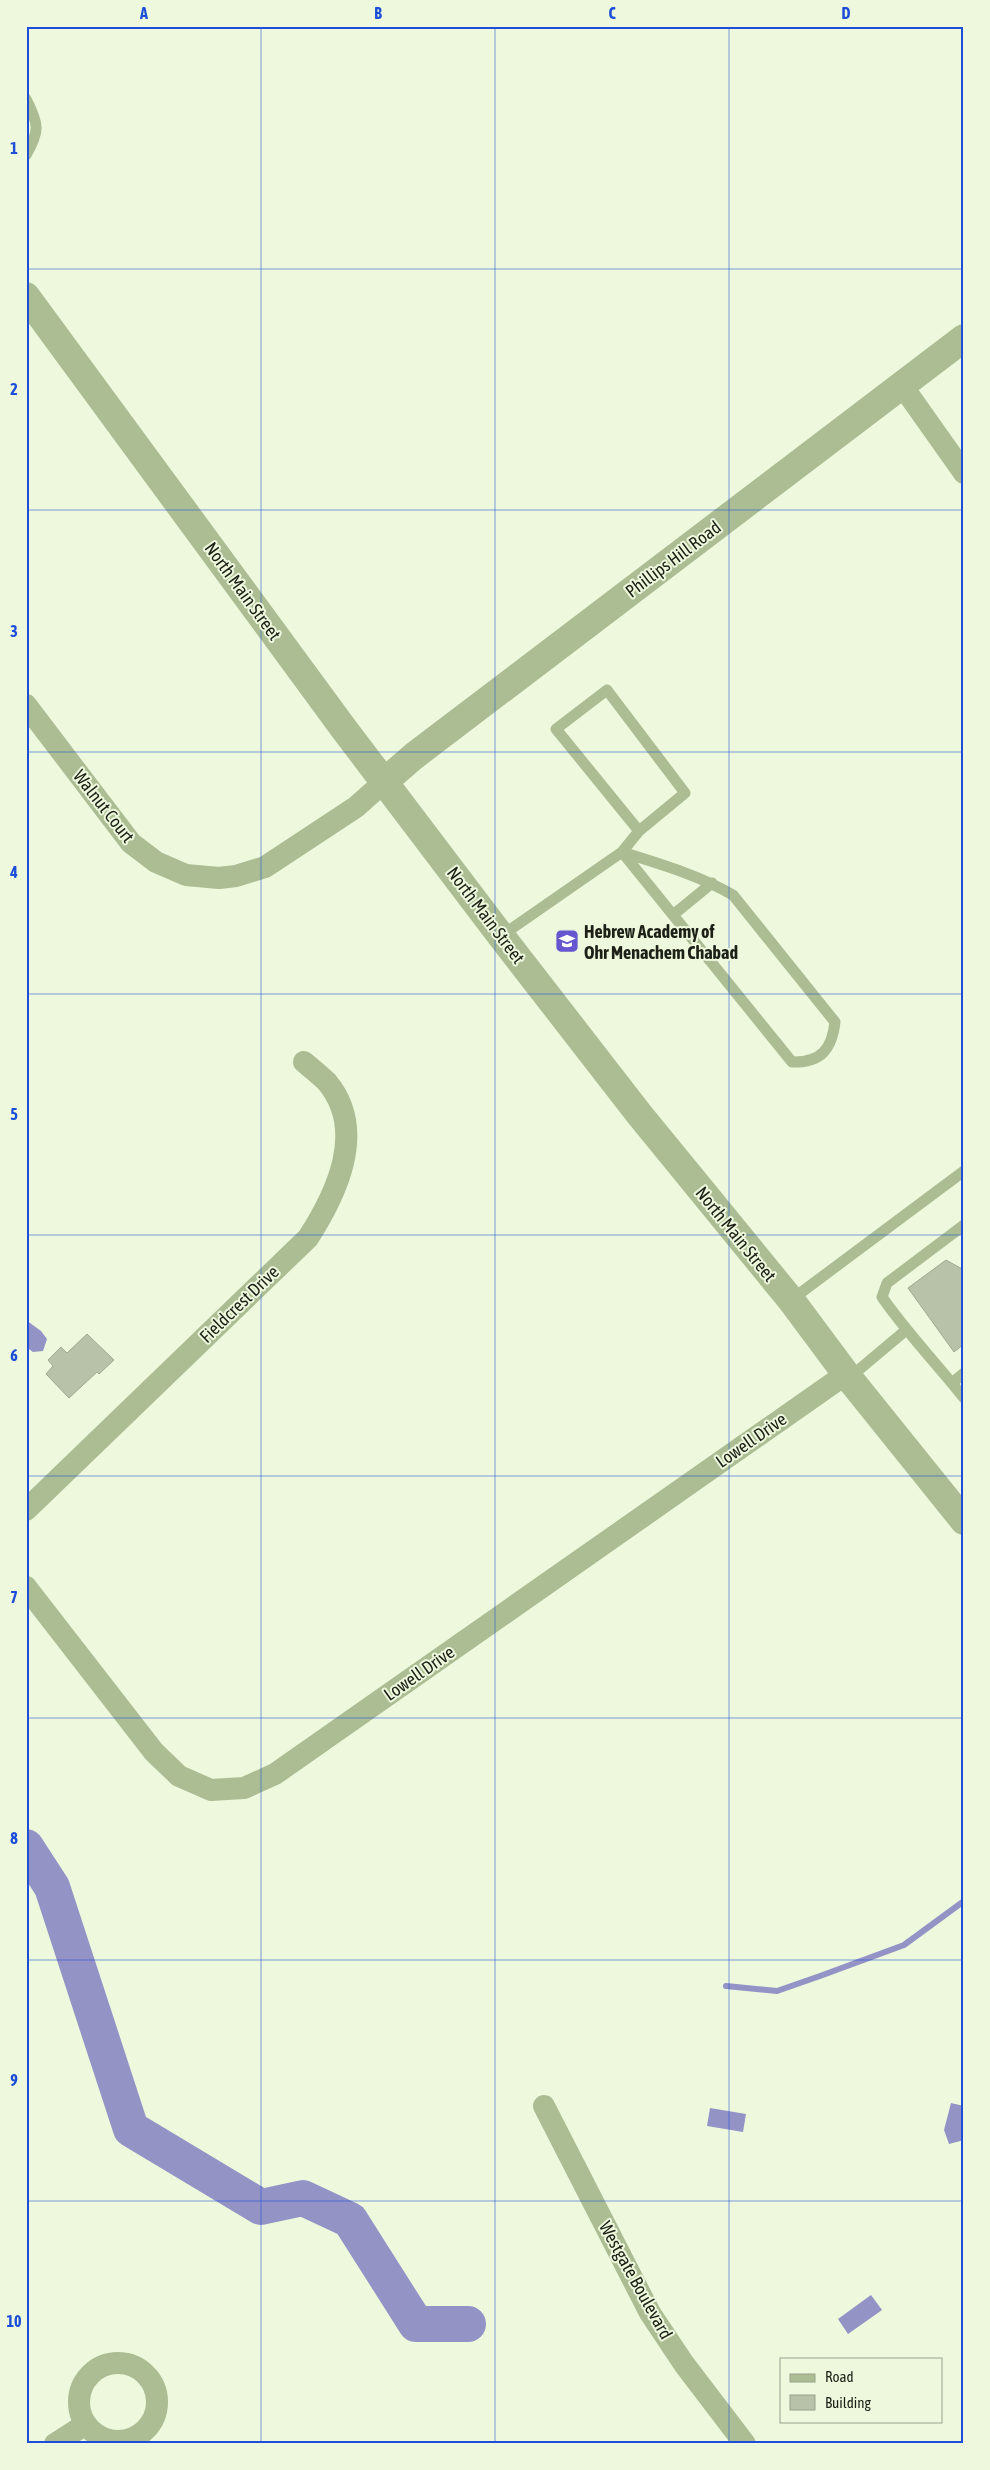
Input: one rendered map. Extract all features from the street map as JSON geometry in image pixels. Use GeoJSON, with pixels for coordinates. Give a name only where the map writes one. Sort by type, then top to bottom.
{"type":"FeatureCollection","features":[{"type":"Feature","properties":{"kind":"street","name":"North Main Street"},"geometry":{"type":"LineString","coordinates":[[26,296],[384,782],[501,936],[645,1121],[791,1300],[847,1376],[964,1521]]}},
{"type":"Feature","properties":{"kind":"street","name":"Phillips Hill Road"},"geometry":{"type":"LineString","coordinates":[[384,782],[414,756],[964,338]]}},
{"type":"Feature","properties":{"kind":"street"},"geometry":{"type":"LineString","coordinates":[[901,384],[964,473]]}},
{"type":"Feature","properties":{"kind":"street","name":"Walnut Court"},"geometry":{"type":"LineString","coordinates":[[26,705],[131,843],[156,862],[186,875],[219,878],[236,876],[265,867],[356,807],[384,782]]}},
{"type":"Feature","properties":{"kind":"street","name":"Fieldcrest Drive"},"geometry":{"type":"LineString","coordinates":[[26,1510],[308,1238],[328,1207],[342,1169],[347,1131],[342,1107],[327,1083],[304,1062]]}},
{"type":"Feature","properties":{"kind":"street","name":"Lowell Drive"},"geometry":{"type":"LineString","coordinates":[[26,1587],[154,1752],[179,1776],[211,1790],[244,1788],[274,1774],[847,1376]]}},
{"type":"Feature","properties":{"kind":"street","name":"Westgate Boulevard"},"geometry":{"type":"LineString","coordinates":[[544,2106],[650,2313],[684,2364],[746,2444]]}},
{"type":"Feature","properties":{"kind":"street"},"geometry":{"type":"LineString","coordinates":[[55,2444],[86,2424]]}},
{"type":"Feature","properties":{"kind":"lane"},"geometry":{"type":"LineString","coordinates":[[26,99],[35,115],[36,136],[26,155]]}},
{"type":"Feature","properties":{"kind":"lane"},"geometry":{"type":"LineString","coordinates":[[501,936],[622,852],[639,831],[685,793],[607,690],[556,729],[639,831]]}},
{"type":"Feature","properties":{"kind":"lane"},"geometry":{"type":"LineString","coordinates":[[622,852],[712,883],[733,895],[835,1022],[833,1038],[824,1052],[807,1062],[792,1062],[622,852]]}},
{"type":"Feature","properties":{"kind":"lane"},"geometry":{"type":"LineString","coordinates":[[673,915],[712,883]]}},
{"type":"Feature","properties":{"kind":"lane"},"geometry":{"type":"LineString","coordinates":[[791,1300],[964,1171]]}},
{"type":"Feature","properties":{"kind":"lane"},"geometry":{"type":"LineString","coordinates":[[964,1225],[887,1283],[882,1297],[905,1331],[925,1349],[964,1398]]}},
{"type":"Feature","properties":{"kind":"lane"},"geometry":{"type":"LineString","coordinates":[[847,1376],[905,1331]]}},
{"type":"Feature","properties":{"kind":"lane"},"geometry":{"type":"LineString","coordinates":[[952,1383],[964,1373]]}},
{"type":"Feature","properties":{"kind":"water"},"geometry":{"type":"Polygon","coordinates":[[[26,1320],[41,1331],[47,1339],[43,1351],[33,1352],[26,1347],[26,1320]]]}},
{"type":"Feature","properties":{"kind":"water"},"geometry":{"type":"Polygon","coordinates":[[[951,2103],[964,2106],[964,2140],[949,2144],[944,2130],[951,2103]]]}},
{"type":"Feature","properties":{"kind":"water"},"geometry":{"type":"Polygon","coordinates":[[[710,2108],[746,2114],[743,2132],[707,2126],[710,2108]]]}},
{"type":"Feature","properties":{"kind":"water"},"geometry":{"type":"Polygon","coordinates":[[[871,2295],[882,2310],[848,2334],[838,2319],[871,2295]]]}},
{"type":"Feature","properties":{"kind":"building"},"geometry":{"type":"Polygon","coordinates":[[[946,1260],[964,1270],[964,1344],[954,1352],[908,1288],[946,1260]]]}},
{"type":"Feature","properties":{"kind":"building"},"geometry":{"type":"Polygon","coordinates":[[[87,1334],[114,1360],[99,1374],[97,1372],[69,1398],[46,1374],[53,1366],[48,1360],[61,1347],[67,1353],[87,1334]]]}},
{"type":"Feature","properties":{"kind":"waterway"},"geometry":{"type":"LineString","coordinates":[[26,1847],[52,1887],[131,2129],[261,2207],[303,2198],[350,2220],[416,2324],[468,2324]]}},
{"type":"Feature","properties":{"kind":"waterway"},"geometry":{"type":"LineString","coordinates":[[726,1986],[777,1991],[820,1976],[904,1945],[964,1901]]}},
{"type":"Feature","properties":{"kind":"place","name":"Hebrew Academy of Ohr Menachem Chabad"},"geometry":{"type":"Point","coordinates":[567,941]}}]}
